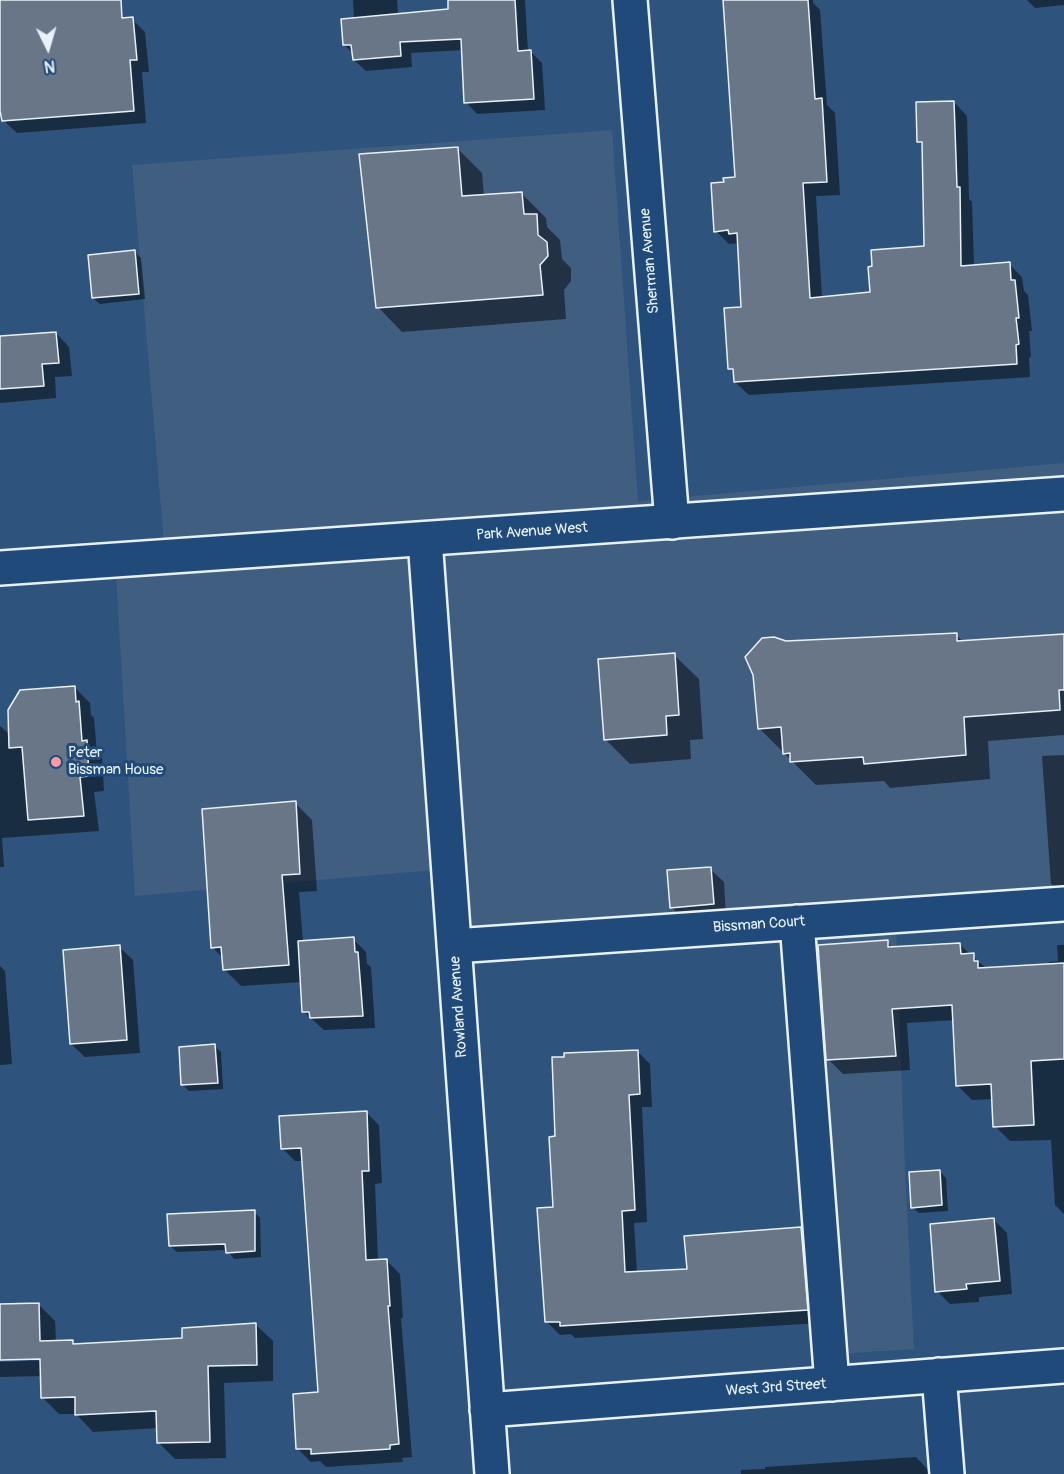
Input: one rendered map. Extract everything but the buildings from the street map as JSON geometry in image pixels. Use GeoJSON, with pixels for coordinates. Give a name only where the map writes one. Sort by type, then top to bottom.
{"type":"FeatureCollection","features":[{"type":"Feature","properties":{"kind":"street","name":"Sherman Avenue"},"geometry":{"type":"LineString","coordinates":[[630,0],[672,522]]}},
{"type":"Feature","properties":{"kind":"street","name":"Park Avenue West"},"geometry":{"type":"LineString","coordinates":[[0,568],[1064,494]]}},
{"type":"Feature","properties":{"kind":"street","name":"Rowland Avenue"},"geometry":{"type":"LineString","coordinates":[[426,539],[492,1474]]}},
{"type":"Feature","properties":{"kind":"street","name":"Bissman Court"},"geometry":{"type":"LineString","coordinates":[[454,946],[1064,904]]}},
{"type":"Feature","properties":{"kind":"street"},"geometry":{"type":"LineString","coordinates":[[797,922],[832,1384]]}},
{"type":"Feature","properties":{"kind":"street","name":"West 3rd Street"},"geometry":{"type":"LineString","coordinates":[[487,1410],[1064,1366]]}},
{"type":"Feature","properties":{"kind":"street"},"geometry":{"type":"LineString","coordinates":[[939,1376],[947,1474]]}},
{"type":"Feature","properties":{"kind":"shaded area"},"geometry":{"type":"Polygon","coordinates":[[[612,130],[638,501],[1064,463],[1064,888],[895,903],[914,1349],[820,1355],[786,909],[441,932],[434,870],[135,896],[115,558],[165,555],[132,165],[612,130]]]}},
{"type":"Feature","properties":{"kind":"place","name":"Peter Bissman House"},"geometry":{"type":"Point","coordinates":[56,762]}}]}
